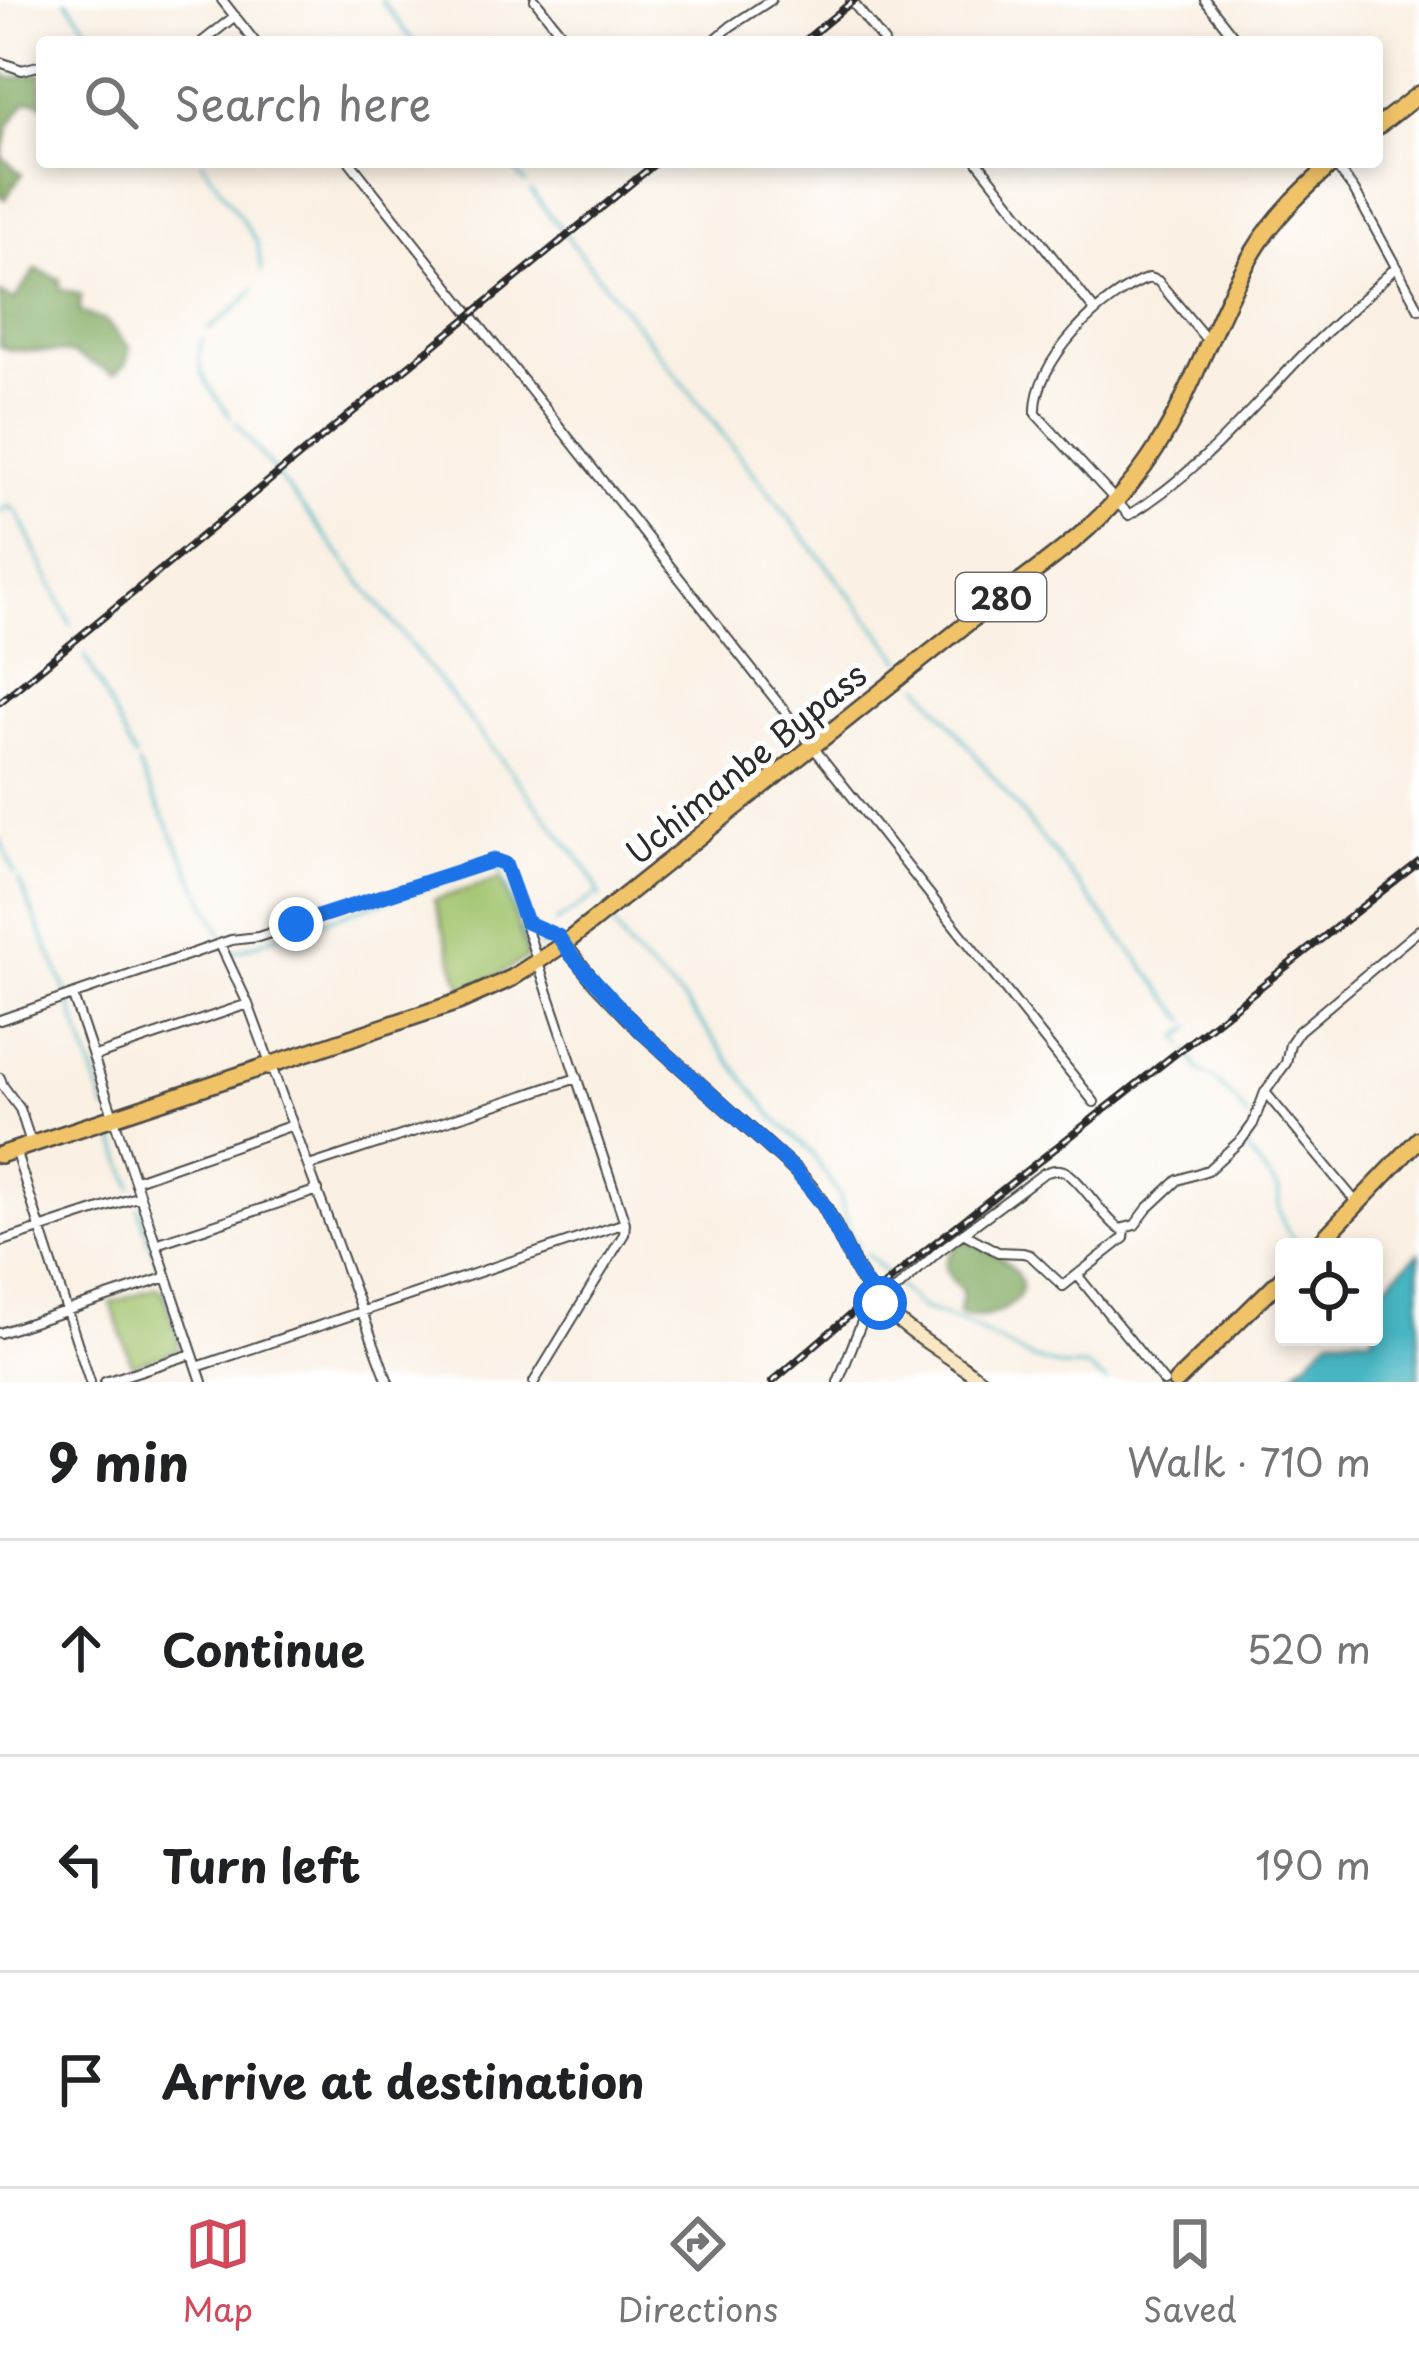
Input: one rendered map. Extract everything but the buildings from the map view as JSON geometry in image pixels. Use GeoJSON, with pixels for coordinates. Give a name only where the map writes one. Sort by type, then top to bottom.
{"type":"FeatureCollection","features":[{"type":"Feature","properties":{"kind":"highway"},"geometry":{"type":"LineString","coordinates":[[1383,123],[1419,94]]}},
{"type":"Feature","properties":{"kind":"highway","name":"Uchimanbe Bypass"},"geometry":{"type":"LineString","coordinates":[[15,1149],[458,1002],[512,978],[564,944],[1058,555],[1117,502],[1157,448],[1255,248],[1281,212],[1327,168]]}},
{"type":"Feature","properties":{"kind":"highway"},"geometry":{"type":"LineString","coordinates":[[1325,1238],[1419,1138]]}},
{"type":"Feature","properties":{"kind":"highway"},"geometry":{"type":"LineString","coordinates":[[1176,1382],[1275,1284]]}},
{"type":"Feature","properties":{"kind":"street"},"geometry":{"type":"LineString","coordinates":[[222,0],[250,36]]}},
{"type":"Feature","properties":{"kind":"street"},"geometry":{"type":"LineString","coordinates":[[535,0],[563,36]]}},
{"type":"Feature","properties":{"kind":"street"},"geometry":{"type":"LineString","coordinates":[[720,36],[771,0]]}},
{"type":"Feature","properties":{"kind":"street"},"geometry":{"type":"LineString","coordinates":[[851,0],[879,36]]}},
{"type":"Feature","properties":{"kind":"street"},"geometry":{"type":"LineString","coordinates":[[1205,0],[1233,36]]}},
{"type":"Feature","properties":{"kind":"street"},"geometry":{"type":"LineString","coordinates":[[210,36],[235,16]]}},
{"type":"Feature","properties":{"kind":"street"},"geometry":{"type":"LineString","coordinates":[[0,62],[22,70],[36,66]]}},
{"type":"Feature","properties":{"kind":"street"},"geometry":{"type":"LineString","coordinates":[[355,168],[1094,1102]]}},
{"type":"Feature","properties":{"kind":"street"},"geometry":{"type":"LineString","coordinates":[[983,168],[1095,311]]}},
{"type":"Feature","properties":{"kind":"street"},"geometry":{"type":"LineString","coordinates":[[1338,168],[1419,309]]}},
{"type":"Feature","properties":{"kind":"street"},"geometry":{"type":"LineString","coordinates":[[1208,341],[1154,278],[1142,280],[1095,311],[1054,361],[1035,408],[1042,422],[1129,515],[1207,454],[1395,268]]}},
{"type":"Feature","properties":{"kind":"street"},"geometry":{"type":"LineString","coordinates":[[0,1019],[220,944],[258,937],[494,860],[505,864],[625,1223],[624,1234],[534,1382]]}},
{"type":"Feature","properties":{"kind":"street"},"geometry":{"type":"LineString","coordinates":[[526,922],[558,936],[641,1031],[811,1187],[859,1275],[880,1303],[913,1333],[983,1382]]}},
{"type":"Feature","properties":{"kind":"street"},"geometry":{"type":"LineString","coordinates":[[838,1382],[863,1319],[963,1233],[1044,1173],[1056,1170],[1069,1175],[1110,1223],[1125,1229],[1136,1225],[1178,1180],[1208,1170],[1253,1124],[1299,1031],[1419,930]]}},
{"type":"Feature","properties":{"kind":"street"},"geometry":{"type":"LineString","coordinates":[[220,944],[248,1004],[388,1382]]}},
{"type":"Feature","properties":{"kind":"street"},"geometry":{"type":"LineString","coordinates":[[74,996],[202,1382]]}},
{"type":"Feature","properties":{"kind":"street"},"geometry":{"type":"LineString","coordinates":[[94,1056],[248,1004]]}},
{"type":"Feature","properties":{"kind":"street"},"geometry":{"type":"LineString","coordinates":[[0,1078],[20,1109],[15,1149],[91,1382]]}},
{"type":"Feature","properties":{"kind":"street"},"geometry":{"type":"LineString","coordinates":[[309,1166],[578,1078]]}},
{"type":"Feature","properties":{"kind":"street"},"geometry":{"type":"LineString","coordinates":[[1265,1092],[1357,1204]]}},
{"type":"Feature","properties":{"kind":"street"},"geometry":{"type":"LineString","coordinates":[[135,1180],[293,1125]]}},
{"type":"Feature","properties":{"kind":"street"},"geometry":{"type":"LineString","coordinates":[[156,1244],[318,1190]]}},
{"type":"Feature","properties":{"kind":"street"},"geometry":{"type":"LineString","coordinates":[[0,1242],[140,1196]]}},
{"type":"Feature","properties":{"kind":"street"},"geometry":{"type":"LineString","coordinates":[[197,1367],[625,1223]]}},
{"type":"Feature","properties":{"kind":"street"},"geometry":{"type":"LineString","coordinates":[[963,1233],[998,1252],[1030,1255],[1060,1286],[1124,1238],[1125,1229]]}},
{"type":"Feature","properties":{"kind":"street"},"geometry":{"type":"LineString","coordinates":[[1078,1276],[1164,1382]]}},
{"type":"Feature","properties":{"kind":"street"},"geometry":{"type":"LineString","coordinates":[[0,1333],[167,1277]]}},
{"type":"Feature","properties":{"kind":"street"},"geometry":{"type":"LineString","coordinates":[[105,1382],[192,1354]]}},
{"type":"Feature","properties":{"kind":"green space"},"geometry":{"type":"Polygon","coordinates":[[[0,72],[11,78],[36,74],[36,101],[26,102],[9,125],[2,157],[22,174],[5,199],[0,195],[0,72]]]}},
{"type":"Feature","properties":{"kind":"green space"},"geometry":{"type":"Polygon","coordinates":[[[36,269],[60,279],[60,289],[81,295],[79,312],[105,320],[130,348],[126,364],[114,374],[71,353],[0,346],[0,293],[14,300],[36,269]]]}},
{"type":"Feature","properties":{"kind":"green space"},"geometry":{"type":"Polygon","coordinates":[[[501,878],[528,957],[462,989],[434,900],[501,878]]]}},
{"type":"Feature","properties":{"kind":"green space"},"geometry":{"type":"Polygon","coordinates":[[[964,1240],[1003,1259],[1015,1271],[1021,1288],[1012,1304],[979,1317],[959,1313],[963,1292],[950,1277],[946,1260],[964,1240]]]}},
{"type":"Feature","properties":{"kind":"green space"},"geometry":{"type":"Polygon","coordinates":[[[157,1287],[163,1292],[177,1351],[132,1365],[111,1303],[157,1287]]]}},
{"type":"Feature","properties":{"kind":"water"},"geometry":{"type":"Polygon","coordinates":[[[1419,1252],[1419,1382],[1285,1382],[1322,1346],[1383,1346],[1383,1287],[1419,1252]]]}},
{"type":"Feature","properties":{"kind":"waterway"},"geometry":{"type":"LineString","coordinates":[[66,0],[94,36]]}},
{"type":"Feature","properties":{"kind":"waterway"},"geometry":{"type":"LineString","coordinates":[[381,0],[409,36]]}},
{"type":"Feature","properties":{"kind":"waterway"},"geometry":{"type":"LineString","coordinates":[[206,168],[257,242],[262,270]]}},
{"type":"Feature","properties":{"kind":"waterway"},"geometry":{"type":"LineString","coordinates":[[513,168],[525,183]]}},
{"type":"Feature","properties":{"kind":"waterway"},"geometry":{"type":"LineString","coordinates":[[531,191],[902,661]]}},
{"type":"Feature","properties":{"kind":"waterway"},"geometry":{"type":"LineString","coordinates":[[209,329],[253,290]]}},
{"type":"Feature","properties":{"kind":"waterway"},"geometry":{"type":"LineString","coordinates":[[202,339],[201,371],[230,416]]}},
{"type":"Feature","properties":{"kind":"waterway"},"geometry":{"type":"LineString","coordinates":[[236,423],[588,870],[601,897]]}},
{"type":"Feature","properties":{"kind":"waterway"},"geometry":{"type":"LineString","coordinates":[[0,512],[9,506],[18,513],[71,625]]}},
{"type":"Feature","properties":{"kind":"waterway"},"geometry":{"type":"LineString","coordinates":[[85,655],[135,758]]}},
{"type":"Feature","properties":{"kind":"waterway"},"geometry":{"type":"LineString","coordinates":[[920,685],[1187,1021]]}},
{"type":"Feature","properties":{"kind":"waterway"},"geometry":{"type":"LineString","coordinates":[[138,765],[224,939]]}},
{"type":"Feature","properties":{"kind":"waterway"},"geometry":{"type":"LineString","coordinates":[[0,839],[15,874]]}},
{"type":"Feature","properties":{"kind":"waterway"},"geometry":{"type":"LineString","coordinates":[[227,946],[230,954],[492,866],[498,866],[503,875]]}},
{"type":"Feature","properties":{"kind":"waterway"},"geometry":{"type":"LineString","coordinates":[[19,881],[67,993]]}},
{"type":"Feature","properties":{"kind":"waterway"},"geometry":{"type":"LineString","coordinates":[[505,882],[519,922]]}},
{"type":"Feature","properties":{"kind":"waterway"},"geometry":{"type":"LineString","coordinates":[[555,923],[598,894]]}},
{"type":"Feature","properties":{"kind":"waterway"},"geometry":{"type":"LineString","coordinates":[[614,925],[631,951],[684,1001],[775,1119],[812,1153],[840,1197],[850,1235],[858,1245]]}},
{"type":"Feature","properties":{"kind":"waterway"},"geometry":{"type":"LineString","coordinates":[[521,927],[531,955]]}},
{"type":"Feature","properties":{"kind":"waterway"},"geometry":{"type":"LineString","coordinates":[[539,948],[550,939]]}},
{"type":"Feature","properties":{"kind":"waterway"},"geometry":{"type":"LineString","coordinates":[[69,1001],[106,1110]]}},
{"type":"Feature","properties":{"kind":"waterway"},"geometry":{"type":"LineString","coordinates":[[1184,1044],[1179,1037],[1192,1027]]}},
{"type":"Feature","properties":{"kind":"waterway"},"geometry":{"type":"LineString","coordinates":[[1188,1051],[1199,1071],[1213,1078],[1248,1119]]}},
{"type":"Feature","properties":{"kind":"waterway"},"geometry":{"type":"LineString","coordinates":[[113,1133],[132,1187]]}},
{"type":"Feature","properties":{"kind":"waterway"},"geometry":{"type":"LineString","coordinates":[[1252,1133],[1246,1148],[1279,1191],[1281,1215],[1294,1238]]}},
{"type":"Feature","properties":{"kind":"waterway"},"geometry":{"type":"LineString","coordinates":[[138,1208],[159,1269]]}},
{"type":"Feature","properties":{"kind":"waterway"},"geometry":{"type":"LineString","coordinates":[[866,1253],[888,1275]]}},
{"type":"Feature","properties":{"kind":"waterway"},"geometry":{"type":"LineString","coordinates":[[895,1283],[921,1308],[965,1323],[1028,1357],[1062,1367],[1086,1367],[1107,1382]]}},
{"type":"Feature","properties":{"kind":"waterway"},"geometry":{"type":"LineString","coordinates":[[166,1290],[183,1341]]}},
{"type":"Feature","properties":{"kind":"waterway"},"geometry":{"type":"LineString","coordinates":[[192,1370],[197,1382]]}},
{"type":"Feature","properties":{"kind":"railway"},"geometry":{"type":"LineString","coordinates":[[810,36],[854,0]]}},
{"type":"Feature","properties":{"kind":"railway"},"geometry":{"type":"LineString","coordinates":[[0,702],[650,168]]}},
{"type":"Feature","properties":{"kind":"railway"},"geometry":{"type":"LineString","coordinates":[[772,1382],[921,1254],[1419,862]]}},
{"type":"Feature","properties":{"kind":"route"},"geometry":{"type":"LineString","coordinates":[[296,924],[436,877],[501,861],[526,922],[558,936],[641,1031],[811,1187],[859,1275],[880,1303]]}}]}
